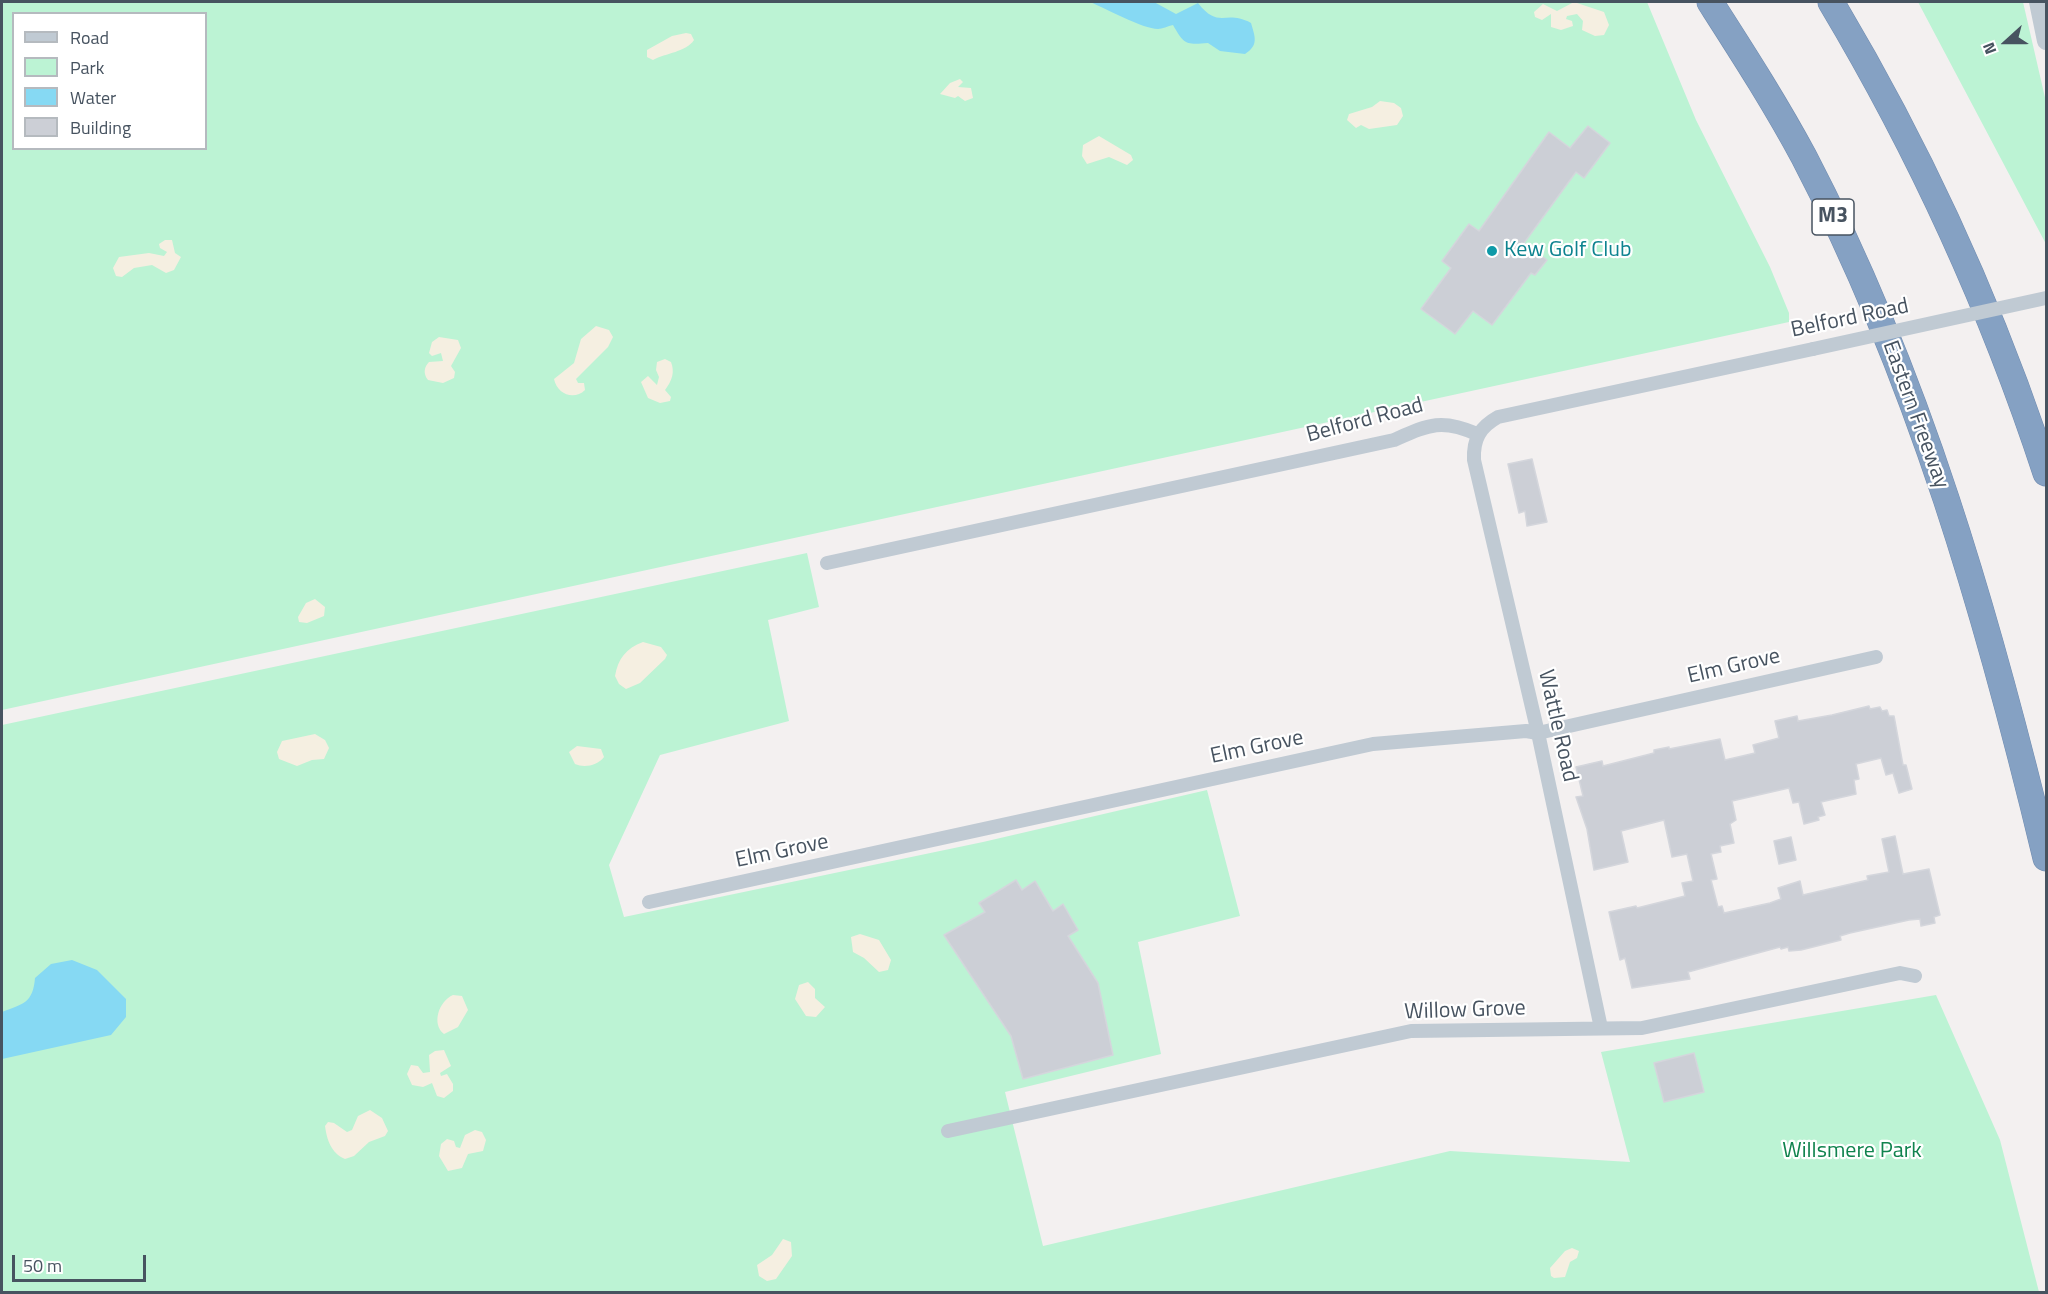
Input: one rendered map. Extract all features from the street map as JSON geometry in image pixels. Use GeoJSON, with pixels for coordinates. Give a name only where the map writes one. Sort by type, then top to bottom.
{"type":"FeatureCollection","features":[{"type":"Feature","properties":{"kind":"highway","name":"Eastern Freeway"},"geometry":{"type":"LineString","coordinates":[[1710,2],[1803,156],[1849,250],[1895,355],[1930,446],[1966,561],[2046,858]]}},
{"type":"Feature","properties":{"kind":"highway"},"geometry":{"type":"LineString","coordinates":[[1831,2],[1908,139],[1949,223],[2004,353],[2046,473]]}},
{"type":"Feature","properties":{"kind":"street"},"geometry":{"type":"LineString","coordinates":[[2037,2],[2046,41]]}},
{"type":"Feature","properties":{"kind":"street","name":"Belford Road"},"geometry":{"type":"LineString","coordinates":[[827,562],[1394,440],[1439,423],[1454,425],[1477,434],[1486,423],[1498,417],[2046,298]]}},
{"type":"Feature","properties":{"kind":"street","name":"Wattle Road"},"geometry":{"type":"LineString","coordinates":[[1477,434],[1473,447],[1474,460],[1538,733],[1601,1028]]}},
{"type":"Feature","properties":{"kind":"street","name":"Elm Grove"},"geometry":{"type":"LineString","coordinates":[[649,902],[1373,744],[1526,731],[1538,733],[1876,657]]}},
{"type":"Feature","properties":{"kind":"street","name":"Willow Grove"},"geometry":{"type":"LineString","coordinates":[[948,1131],[1411,1031],[1642,1028],[1900,973],[1915,976]]}},
{"type":"Feature","properties":{"kind":"green space","name":"Kew Golf Club"},"geometry":{"type":"Polygon","coordinates":[[[2,2],[1647,2],[1696,120],[1770,267],[1789,313],[1789,322],[2,710],[2,2]]]}},
{"type":"Feature","properties":{"kind":"green space"},"geometry":{"type":"Polygon","coordinates":[[[1918,2],[2023,2],[2046,102],[2046,244],[1918,2]]]}},
{"type":"Feature","properties":{"kind":"green space","name":"Willsmere Park"},"geometry":{"type":"Polygon","coordinates":[[[807,553],[819,607],[768,620],[789,721],[660,755],[609,865],[624,917],[983,842],[1207,790],[1240,916],[1138,942],[1161,1054],[1005,1092],[1043,1246],[1450,1151],[1630,1162],[1601,1052],[1936,995],[2000,1140],[2039,1292],[2,1292],[2,725],[807,553]]]}},
{"type":"Feature","properties":{"kind":"sand"},"geometry":{"type":"Polygon","coordinates":[[[1574,2],[1604,12],[1609,25],[1604,35],[1595,36],[1582,30],[1583,21],[1577,14],[1567,16],[1566,19],[1572,21],[1573,26],[1561,30],[1551,27],[1551,14],[1542,20],[1535,17],[1534,12],[1543,4],[1557,11],[1574,2]]]}},
{"type":"Feature","properties":{"kind":"sand"},"geometry":{"type":"Polygon","coordinates":[[[691,34],[694,40],[686,47],[653,60],[647,57],[647,50],[672,36],[691,34]]]}},
{"type":"Feature","properties":{"kind":"sand"},"geometry":{"type":"Polygon","coordinates":[[[960,79],[963,82],[958,87],[971,88],[973,98],[965,101],[958,96],[955,98],[940,94],[950,83],[960,79]]]}},
{"type":"Feature","properties":{"kind":"sand"},"geometry":{"type":"Polygon","coordinates":[[[1380,101],[1394,103],[1401,108],[1403,116],[1397,125],[1369,129],[1361,125],[1356,128],[1347,120],[1349,114],[1372,107],[1380,101]]]}},
{"type":"Feature","properties":{"kind":"sand"},"geometry":{"type":"Polygon","coordinates":[[[1099,136],[1131,155],[1133,160],[1127,165],[1109,157],[1087,164],[1082,156],[1083,145],[1099,136]]]}},
{"type":"Feature","properties":{"kind":"sand"},"geometry":{"type":"Polygon","coordinates":[[[165,240],[172,240],[175,253],[181,257],[174,270],[166,273],[152,265],[134,268],[122,277],[116,276],[113,268],[119,257],[149,253],[164,256],[167,252],[160,248],[159,244],[165,240]]]}},
{"type":"Feature","properties":{"kind":"sand"},"geometry":{"type":"Polygon","coordinates":[[[596,326],[609,330],[613,337],[608,347],[576,379],[578,383],[584,383],[585,390],[576,395],[566,394],[559,389],[554,379],[574,363],[581,339],[596,326]]]}},
{"type":"Feature","properties":{"kind":"sand"},"geometry":{"type":"Polygon","coordinates":[[[439,337],[458,340],[461,348],[451,366],[455,372],[454,378],[443,383],[428,380],[425,373],[429,362],[443,361],[441,353],[432,356],[429,353],[432,342],[439,337]]]}},
{"type":"Feature","properties":{"kind":"sand"},"geometry":{"type":"Polygon","coordinates":[[[665,359],[671,362],[673,369],[665,390],[671,397],[670,401],[660,403],[648,398],[641,382],[648,376],[657,385],[659,377],[656,370],[657,362],[665,359]]]}},
{"type":"Feature","properties":{"kind":"sand"},"geometry":{"type":"Polygon","coordinates":[[[315,599],[325,607],[324,616],[307,623],[299,622],[298,617],[306,603],[315,599]]]}},
{"type":"Feature","properties":{"kind":"sand"},"geometry":{"type":"Polygon","coordinates":[[[643,642],[661,647],[667,655],[640,683],[626,689],[619,684],[615,676],[618,664],[627,651],[643,642]]]}},
{"type":"Feature","properties":{"kind":"sand"},"geometry":{"type":"Polygon","coordinates":[[[315,734],[325,740],[329,748],[324,759],[312,760],[297,766],[279,759],[277,752],[282,741],[315,734]]]}},
{"type":"Feature","properties":{"kind":"sand"},"geometry":{"type":"Polygon","coordinates":[[[577,746],[601,749],[604,757],[590,765],[575,764],[569,752],[577,746]]]}},
{"type":"Feature","properties":{"kind":"sand"},"geometry":{"type":"Polygon","coordinates":[[[860,934],[879,940],[891,960],[888,970],[879,972],[864,958],[853,952],[851,937],[860,934]]]}},
{"type":"Feature","properties":{"kind":"sand"},"geometry":{"type":"Polygon","coordinates":[[[808,982],[815,989],[815,998],[825,1007],[816,1017],[806,1016],[795,999],[799,985],[808,982]]]}},
{"type":"Feature","properties":{"kind":"sand"},"geometry":{"type":"Polygon","coordinates":[[[453,995],[462,996],[468,1010],[458,1027],[444,1034],[438,1025],[438,1013],[444,1002],[453,995]]]}},
{"type":"Feature","properties":{"kind":"sand"},"geometry":{"type":"Polygon","coordinates":[[[444,1050],[451,1066],[440,1073],[441,1076],[447,1074],[453,1084],[453,1091],[444,1098],[437,1096],[432,1083],[423,1087],[412,1085],[407,1074],[411,1065],[418,1066],[423,1073],[430,1072],[429,1055],[435,1051],[444,1050]]]}},
{"type":"Feature","properties":{"kind":"sand"},"geometry":{"type":"Polygon","coordinates":[[[370,1110],[382,1118],[388,1131],[385,1136],[369,1142],[354,1156],[345,1159],[330,1146],[325,1126],[328,1122],[334,1123],[347,1132],[352,1130],[358,1116],[370,1110]]]}},
{"type":"Feature","properties":{"kind":"sand"},"geometry":{"type":"Polygon","coordinates":[[[475,1130],[482,1132],[486,1140],[483,1151],[468,1154],[462,1168],[448,1171],[439,1156],[441,1144],[447,1139],[454,1141],[456,1147],[460,1148],[465,1135],[475,1130]]]}},
{"type":"Feature","properties":{"kind":"sand"},"geometry":{"type":"Polygon","coordinates":[[[783,1239],[791,1242],[792,1256],[776,1279],[767,1281],[759,1276],[757,1265],[772,1255],[783,1239]]]}},
{"type":"Feature","properties":{"kind":"sand"},"geometry":{"type":"Polygon","coordinates":[[[1572,1248],[1579,1251],[1577,1258],[1570,1262],[1565,1277],[1551,1276],[1550,1268],[1565,1251],[1572,1248]]]}},
{"type":"Feature","properties":{"kind":"water"},"geometry":{"type":"Polygon","coordinates":[[[1090,2],[1154,2],[1176,14],[1198,3],[1211,16],[1242,19],[1251,23],[1255,37],[1254,44],[1245,54],[1220,51],[1208,43],[1186,42],[1173,25],[1160,29],[1151,28],[1090,2]]]}},
{"type":"Feature","properties":{"kind":"water"},"geometry":{"type":"Polygon","coordinates":[[[72,960],[97,970],[126,999],[126,1017],[111,1035],[2,1059],[2,1012],[26,1001],[32,993],[35,978],[51,964],[72,960]]]}},
{"type":"Feature","properties":{"kind":"building","name":"Kew Golf Club"},"geometry":{"type":"Polygon","coordinates":[[[1588,126],[1610,143],[1584,178],[1576,172],[1524,243],[1547,260],[1535,275],[1531,273],[1492,325],[1473,311],[1455,334],[1421,309],[1451,268],[1442,261],[1469,224],[1479,231],[1549,132],[1570,148],[1588,126]]]}},
{"type":"Feature","properties":{"kind":"building"},"geometry":{"type":"Polygon","coordinates":[[[1532,459],[1547,522],[1527,526],[1525,511],[1519,513],[1508,464],[1532,459]]]}},
{"type":"Feature","properties":{"kind":"building"},"geometry":{"type":"Polygon","coordinates":[[[1869,706],[1870,709],[1880,707],[1882,711],[1887,710],[1889,716],[1894,716],[1903,765],[1906,765],[1912,789],[1899,793],[1893,773],[1886,775],[1881,758],[1856,764],[1859,779],[1854,780],[1856,794],[1821,802],[1825,815],[1818,817],[1819,820],[1804,824],[1799,802],[1793,803],[1789,788],[1732,801],[1736,820],[1730,824],[1734,843],[1720,846],[1721,852],[1711,854],[1717,879],[1711,880],[1718,907],[1722,906],[1724,913],[1770,903],[1781,899],[1778,888],[1800,881],[1803,895],[1868,880],[1867,876],[1889,872],[1882,839],[1895,836],[1903,874],[1929,869],[1940,915],[1934,917],[1935,923],[1921,926],[1920,919],[1909,920],[1850,933],[1840,936],[1841,940],[1801,950],[1789,951],[1788,947],[1781,949],[1780,947],[1688,972],[1690,979],[1632,988],[1625,958],[1620,960],[1609,912],[1636,906],[1637,908],[1685,896],[1682,883],[1693,881],[1687,854],[1672,857],[1664,820],[1621,831],[1628,862],[1594,870],[1587,829],[1576,797],[1583,796],[1576,767],[1602,761],[1603,766],[1654,753],[1654,750],[1720,739],[1725,760],[1755,753],[1753,745],[1779,738],[1775,721],[1797,716],[1798,721],[1869,706]]]}},
{"type":"Feature","properties":{"kind":"building"},"geometry":{"type":"Polygon","coordinates":[[[1791,837],[1796,860],[1779,864],[1774,841],[1791,837]]]}},
{"type":"Feature","properties":{"kind":"building"},"geometry":{"type":"Polygon","coordinates":[[[1016,880],[1022,890],[1035,881],[1053,911],[1063,904],[1078,930],[1068,936],[1098,983],[1113,1055],[1023,1079],[1011,1036],[944,935],[985,912],[979,903],[1016,880]]]}},
{"type":"Feature","properties":{"kind":"building"},"geometry":{"type":"Polygon","coordinates":[[[1694,1053],[1704,1092],[1664,1102],[1654,1063],[1694,1053]]]}},
{"type":"Feature","properties":{"kind":"place","name":"Kew Golf Club"},"geometry":{"type":"Point","coordinates":[1492,251]}}]}
